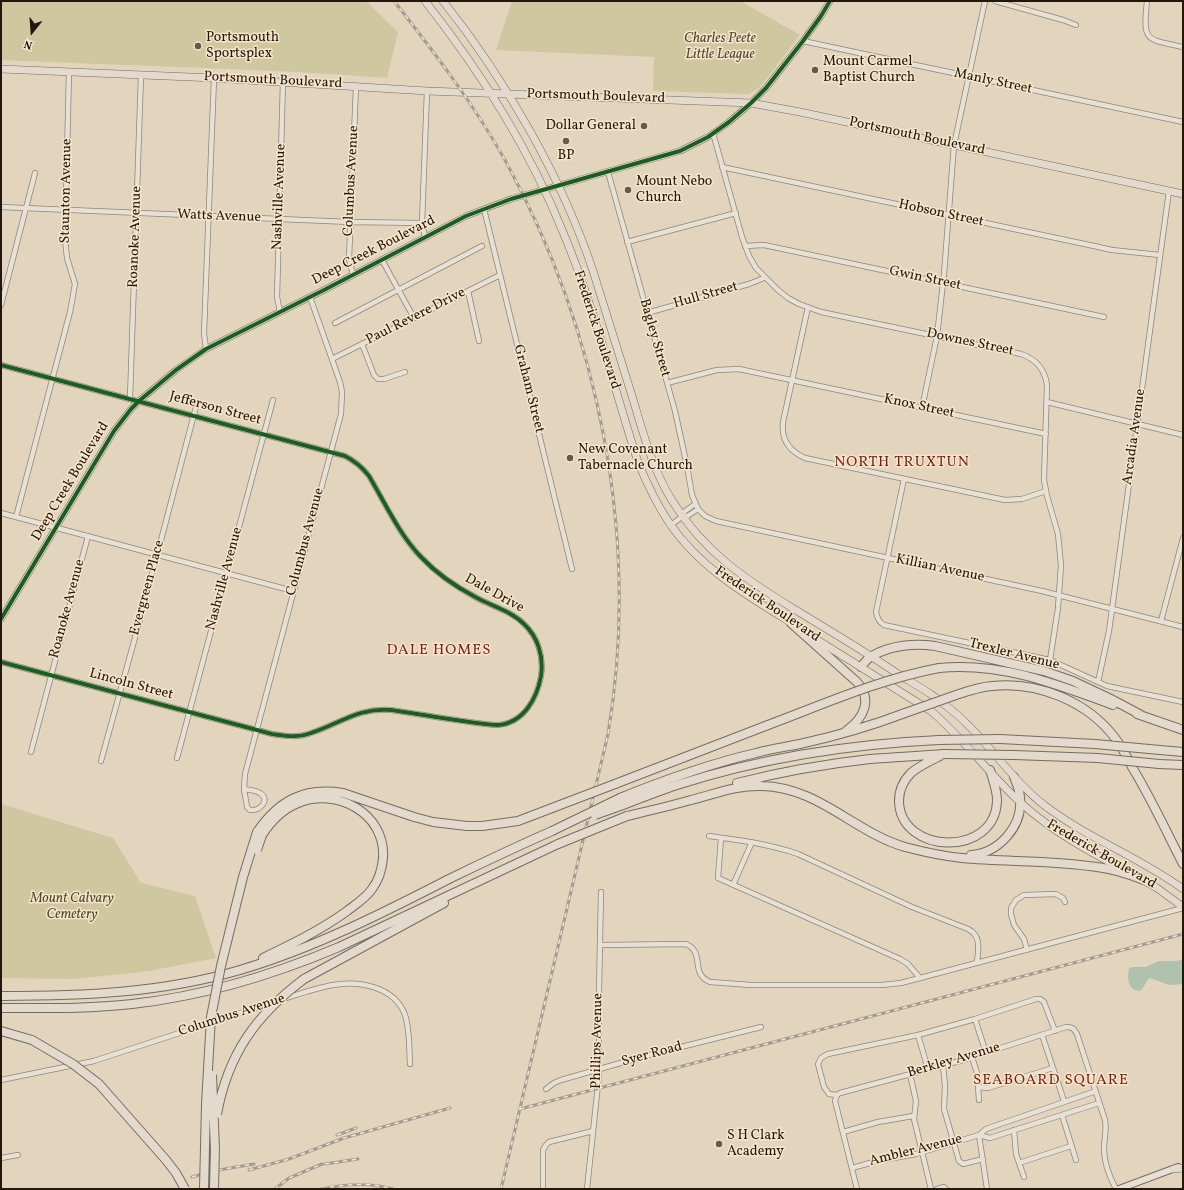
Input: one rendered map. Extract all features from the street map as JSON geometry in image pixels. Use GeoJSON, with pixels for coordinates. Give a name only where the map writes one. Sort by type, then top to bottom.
{"type":"FeatureCollection","features":[{"type":"Feature","properties":{"kind":"highway"},"geometry":{"type":"LineString","coordinates":[[791,623],[857,682],[864,691],[866,702],[863,714],[854,725],[844,733]]}},
{"type":"Feature","properties":{"kind":"highway"},"geometry":{"type":"LineString","coordinates":[[861,666],[872,656],[889,649],[920,644],[960,651],[1029,667],[1073,681],[1112,699],[1141,715]]}},
{"type":"Feature","properties":{"kind":"highway"},"geometry":{"type":"LineString","coordinates":[[204,1189],[206,1104],[211,1016],[221,966],[244,877],[259,833],[272,812],[286,802],[301,795],[331,791],[343,792],[414,817],[433,822],[462,826],[482,826],[518,821],[871,686],[913,673],[939,668],[970,667],[1017,673],[1057,684],[1183,730]]}},
{"type":"Feature","properties":{"kind":"highway"},"geometry":{"type":"LineString","coordinates":[[1,996],[79,995],[138,990],[185,983],[239,970],[289,954],[332,936],[552,831],[621,801],[661,781],[694,770],[756,753],[800,744],[867,727],[956,695],[992,686],[1019,686],[1038,689],[1056,695],[1074,703],[1090,714],[1108,730],[1116,739],[1141,782],[1183,864]]}},
{"type":"Feature","properties":{"kind":"highway"},"geometry":{"type":"LineString","coordinates":[[621,801],[676,785],[760,764],[839,750],[938,740],[1000,739],[1095,744],[1183,752]]}},
{"type":"Feature","properties":{"kind":"highway"},"geometry":{"type":"LineString","coordinates":[[944,754],[911,773],[902,786],[899,799],[901,811],[908,824],[920,834],[935,841],[950,843],[965,841],[982,833],[991,822],[995,814],[997,791],[990,770]]}},
{"type":"Feature","properties":{"kind":"highway"},"geometry":{"type":"LineString","coordinates":[[1,1008],[81,1008],[132,1004],[202,992],[257,978],[303,962],[339,947],[558,844],[627,816],[719,787],[793,771],[869,759],[944,754],[1014,754],[1098,758],[1183,765]]}},
{"type":"Feature","properties":{"kind":"highway"},"geometry":{"type":"LineString","coordinates":[[946,856],[983,853],[1000,844],[1011,831],[1021,803],[1019,790],[1014,778]]}},
{"type":"Feature","properties":{"kind":"highway"},"geometry":{"type":"LineString","coordinates":[[627,816],[737,788],[763,786],[776,787],[798,792],[816,799],[860,827],[892,842],[924,852],[946,856],[1085,865],[1114,870],[1144,880]]}},
{"type":"Feature","properties":{"kind":"highway"},"geometry":{"type":"LineString","coordinates":[[215,1150],[212,1078],[216,1017],[259,833],[281,813],[298,803],[318,798],[337,800],[356,807],[371,819],[381,840],[383,863],[381,872],[373,888],[360,901],[324,927],[239,970]]}},
{"type":"Feature","properties":{"kind":"highway"},"geometry":{"type":"LineString","coordinates":[[214,1189],[217,1116],[220,1097],[235,1057],[260,1018],[275,1003],[304,979],[558,844]]}},
{"type":"Feature","properties":{"kind":"highway"},"geometry":{"type":"LineString","coordinates":[[1,1030],[32,1040],[73,1064],[99,1084],[166,1160],[176,1173],[184,1189]]}},
{"type":"Feature","properties":{"kind":"main road","name":"Frederick Boulevard"},"geometry":{"type":"LineString","coordinates":[[425,1],[465,53],[491,94],[523,147],[544,190],[563,232],[580,277],[638,462],[656,501],[671,525],[688,546],[722,578],[932,712],[948,726],[1021,803],[1048,825],[1066,837],[1144,880],[1167,895],[1183,908]]}},
{"type":"Feature","properties":{"kind":"main road","name":"Frederick Boulevard"},"geometry":{"type":"LineString","coordinates":[[442,1],[475,45],[508,94],[557,186],[592,270],[649,453],[663,485],[682,516],[700,539],[729,566],[773,596],[872,656],[929,694],[958,716],[970,727],[1014,778],[1033,796],[1068,822],[1162,875],[1183,889]]}},
{"type":"Feature","properties":{"kind":"main road","name":"Portsmouth Boulevard"},"geometry":{"type":"LineString","coordinates":[[1,69],[214,78],[491,94],[751,103],[800,112],[1183,194]]}},
{"type":"Feature","properties":{"kind":"main road"},"geometry":{"type":"LineString","coordinates":[[1119,1189],[1183,1167]]}},
{"type":"Feature","properties":{"kind":"street","name":"Deep Creek Boulevard"},"geometry":{"type":"LineString","coordinates":[[1,619],[114,431],[139,400],[176,370],[206,348],[310,297],[466,216],[557,186],[680,151],[714,133],[751,103],[780,71],[821,16],[830,1]]}},
{"type":"Feature","properties":{"kind":"street"},"geometry":{"type":"LineString","coordinates":[[922,408],[937,336],[943,283],[954,145],[986,1]]}},
{"type":"Feature","properties":{"kind":"street"},"geometry":{"type":"LineString","coordinates":[[995,1],[1076,25]]}},
{"type":"Feature","properties":{"kind":"street"},"geometry":{"type":"LineString","coordinates":[[1147,1],[1145,27],[1151,38],[1160,43],[1183,47]]}},
{"type":"Feature","properties":{"kind":"street","name":"Manly Street"},"geometry":{"type":"LineString","coordinates":[[803,41],[1183,122]]}},
{"type":"Feature","properties":{"kind":"street","name":"Staunton Avenue"},"geometry":{"type":"LineString","coordinates":[[16,517],[75,291],[66,249],[69,72]]}},
{"type":"Feature","properties":{"kind":"street","name":"Roanoke Avenue"},"geometry":{"type":"LineString","coordinates":[[130,398],[141,75]]}},
{"type":"Feature","properties":{"kind":"street"},"geometry":{"type":"LineString","coordinates":[[206,348],[204,332],[207,216],[214,78]]}},
{"type":"Feature","properties":{"kind":"street","name":"Nashville Avenue"},"geometry":{"type":"LineString","coordinates":[[280,312],[277,297],[283,82]]}},
{"type":"Feature","properties":{"kind":"street","name":"Columbus Avenue"},"geometry":{"type":"LineString","coordinates":[[353,275],[349,259],[356,86]]}},
{"type":"Feature","properties":{"kind":"street"},"geometry":{"type":"LineString","coordinates":[[425,237],[422,223],[428,91]]}},
{"type":"Feature","properties":{"kind":"street","name":"Downes Street"},"geometry":{"type":"LineString","coordinates":[[714,133],[722,167],[745,246],[756,268],[764,278],[788,298],[821,312],[1021,354],[1031,358],[1040,366],[1046,379],[1047,402],[1044,469],[1046,491],[1054,518],[1060,549],[1061,565],[1055,631],[1050,660]]}},
{"type":"Feature","properties":{"kind":"street","name":"Hobson Street"},"geometry":{"type":"LineString","coordinates":[[722,167],[1106,249],[1160,255]]}},
{"type":"Feature","properties":{"kind":"street","name":"Bagley Street"},"geometry":{"type":"LineString","coordinates":[[608,172],[681,435],[692,495],[698,509]]}},
{"type":"Feature","properties":{"kind":"street"},"geometry":{"type":"LineString","coordinates":[[1,305],[35,173]]}},
{"type":"Feature","properties":{"kind":"street","name":"Arcadia Avenue"},"geometry":{"type":"LineString","coordinates":[[1098,682],[1106,651],[1169,191]]}},
{"type":"Feature","properties":{"kind":"street","name":"Watts Avenue"},"geometry":{"type":"LineString","coordinates":[[1,207],[350,222],[422,223]]}},
{"type":"Feature","properties":{"kind":"street","name":"Graham Street"},"geometry":{"type":"LineString","coordinates":[[484,209],[572,569]]}},
{"type":"Feature","properties":{"kind":"street"},"geometry":{"type":"LineString","coordinates":[[627,242],[736,213]]}},
{"type":"Feature","properties":{"kind":"street","name":"Gwin Street"},"geometry":{"type":"LineString","coordinates":[[745,246],[764,245],[1104,317]]}},
{"type":"Feature","properties":{"kind":"street"},"geometry":{"type":"LineString","coordinates":[[335,323],[482,246]]}},
{"type":"Feature","properties":{"kind":"street"},"geometry":{"type":"LineString","coordinates":[[382,260],[414,318]]}},
{"type":"Feature","properties":{"kind":"street","name":"Paul Revere Drive"},"geometry":{"type":"LineString","coordinates":[[332,359],[500,275]]}},
{"type":"Feature","properties":{"kind":"street","name":"Hull Street"},"geometry":{"type":"LineString","coordinates":[[647,313],[749,284],[764,278]]}},
{"type":"Feature","properties":{"kind":"street"},"geometry":{"type":"LineString","coordinates":[[468,291],[479,342]]}},
{"type":"Feature","properties":{"kind":"street","name":"Columbus Avenue"},"geometry":{"type":"LineString","coordinates":[[244,789],[259,792],[264,799],[264,804],[260,808],[252,811],[247,807],[244,789],[245,774],[341,414],[342,403],[340,382],[310,297]]}},
{"type":"Feature","properties":{"kind":"street"},"geometry":{"type":"LineString","coordinates":[[808,307],[782,429],[786,443],[793,452],[805,458],[1005,500],[1022,499],[1046,491]]}},
{"type":"Feature","properties":{"kind":"street"},"geometry":{"type":"LineString","coordinates":[[362,344],[374,375],[378,379],[384,379],[405,372]]}},
{"type":"Feature","properties":{"kind":"street","name":"Jefferson Street"},"geometry":{"type":"LineString","coordinates":[[1,364],[330,452]]}},
{"type":"Feature","properties":{"kind":"street","name":"Knox Street"},"geometry":{"type":"LineString","coordinates":[[667,383],[712,371],[739,369],[1046,434]]}},
{"type":"Feature","properties":{"kind":"street","name":"Nashville Avenue"},"geometry":{"type":"LineString","coordinates":[[177,758],[273,400]]}},
{"type":"Feature","properties":{"kind":"street"},"geometry":{"type":"LineString","coordinates":[[1047,402],[1183,436]]}},
{"type":"Feature","properties":{"kind":"street","name":"Evergreen Place"},"geometry":{"type":"LineString","coordinates":[[101,761],[196,403]]}},
{"type":"Feature","properties":{"kind":"street","name":"Dale Drive"},"geometry":{"type":"LineString","coordinates":[[256,730],[284,736],[300,736],[355,714],[366,711],[380,710],[473,723],[499,725],[515,719],[526,711],[532,703],[539,684],[541,664],[540,654],[534,636],[525,624],[511,614],[461,589],[436,571],[421,557],[405,537],[364,469],[349,458],[330,452]]}},
{"type":"Feature","properties":{"kind":"street"},"geometry":{"type":"LineString","coordinates":[[888,558],[904,479]]}},
{"type":"Feature","properties":{"kind":"street"},"geometry":{"type":"LineString","coordinates":[[671,525],[682,516],[684,512],[695,504]]}},
{"type":"Feature","properties":{"kind":"street"},"geometry":{"type":"LineString","coordinates":[[682,516],[686,517],[698,509]]}},
{"type":"Feature","properties":{"kind":"street","name":"Killian Avenue"},"geometry":{"type":"LineString","coordinates":[[698,509],[705,516],[716,522],[1059,595],[1183,627]]}},
{"type":"Feature","properties":{"kind":"street"},"geometry":{"type":"LineString","coordinates":[[1,513],[293,591]]}},
{"type":"Feature","properties":{"kind":"street","name":"Roanoke Avenue"},"geometry":{"type":"LineString","coordinates":[[31,752],[88,536]]}},
{"type":"Feature","properties":{"kind":"street"},"geometry":{"type":"LineString","coordinates":[[1161,621],[1183,538]]}},
{"type":"Feature","properties":{"kind":"street","name":"Trexler Avenue"},"geometry":{"type":"LineString","coordinates":[[888,558],[877,609],[878,620],[884,625],[1050,660],[1107,686],[1183,702]]}},
{"type":"Feature","properties":{"kind":"street","name":"Lincoln Street"},"geometry":{"type":"LineString","coordinates":[[1,662],[256,730]]}},
{"type":"Feature","properties":{"kind":"street"},"geometry":{"type":"LineString","coordinates":[[708,836],[778,847],[798,854],[912,907],[972,931],[975,934],[978,943],[977,963]]}},
{"type":"Feature","properties":{"kind":"street"},"geometry":{"type":"LineString","coordinates":[[721,838],[718,878],[900,959],[908,964],[920,978]]}},
{"type":"Feature","properties":{"kind":"street"},"geometry":{"type":"LineString","coordinates":[[733,885],[752,842]]}},
{"type":"Feature","properties":{"kind":"street","name":"Phillips Avenue"},"geometry":{"type":"LineString","coordinates":[[587,1189],[599,1069],[602,892]]}},
{"type":"Feature","properties":{"kind":"street"},"geometry":{"type":"LineString","coordinates":[[1027,950],[1024,939],[1014,925],[1011,914],[1011,908],[1016,900],[1024,895],[1056,894],[1063,898],[1065,902]]}},
{"type":"Feature","properties":{"kind":"street"},"geometry":{"type":"LineString","coordinates":[[600,945],[686,944],[694,949],[696,953],[699,973],[710,982],[751,984],[882,985],[900,983],[920,978],[1183,908]]}},
{"type":"Feature","properties":{"kind":"street","name":"Columbus Avenue"},"geometry":{"type":"LineString","coordinates":[[1,1080],[94,1061],[324,986],[346,983],[373,986],[396,999],[403,1011],[407,1023],[410,1064]]}},
{"type":"Feature","properties":{"kind":"street"},"geometry":{"type":"LineString","coordinates":[[857,1189],[835,1101],[837,1095],[829,1094],[824,1087],[818,1064],[821,1058],[828,1054],[918,1035],[975,1019],[1036,999],[1040,999],[1044,1002],[1055,1031]]}},
{"type":"Feature","properties":{"kind":"street"},"geometry":{"type":"LineString","coordinates":[[975,1019],[986,1053]]}},
{"type":"Feature","properties":{"kind":"street","name":"Syer Road"},"geometry":{"type":"LineString","coordinates":[[546,1089],[561,1080],[599,1069],[761,1027]]}},
{"type":"Feature","properties":{"kind":"street","name":"Berkley Avenue"},"geometry":{"type":"LineString","coordinates":[[837,1095],[986,1053],[1071,1027],[1077,1034],[1096,1091]]}},
{"type":"Feature","properties":{"kind":"street"},"geometry":{"type":"LineString","coordinates":[[918,1035],[928,1069]]}},
{"type":"Feature","properties":{"kind":"street"},"geometry":{"type":"LineString","coordinates":[[1042,1035],[1064,1102]]}},
{"type":"Feature","properties":{"kind":"street"},"geometry":{"type":"LineString","coordinates":[[972,1057],[977,1073],[979,1100]]}},
{"type":"Feature","properties":{"kind":"street"},"geometry":{"type":"LineString","coordinates":[[943,1065],[945,1086],[944,1109],[953,1143],[961,1163],[983,1159]]}},
{"type":"Feature","properties":{"kind":"street"},"geometry":{"type":"LineString","coordinates":[[978,1088],[988,1088],[1053,1068]]}},
{"type":"Feature","properties":{"kind":"street"},"geometry":{"type":"LineString","coordinates":[[910,1074],[916,1101],[913,1116],[931,1189]]}},
{"type":"Feature","properties":{"kind":"street"},"geometry":{"type":"LineString","coordinates":[[1096,1091],[1106,1126],[1104,1149],[1105,1163],[1116,1189]]}},
{"type":"Feature","properties":{"kind":"street","name":"Ambler Avenue"},"geometry":{"type":"LineString","coordinates":[[852,1168],[877,1161],[921,1153],[979,1135],[986,1129],[1096,1091]]}},
{"type":"Feature","properties":{"kind":"street","name":"Ambler Avenue"},"geometry":{"type":"LineString","coordinates":[[979,1135],[990,1138],[1099,1103]]}},
{"type":"Feature","properties":{"kind":"street"},"geometry":{"type":"LineString","coordinates":[[1062,1115],[1076,1160]]}},
{"type":"Feature","properties":{"kind":"street"},"geometry":{"type":"LineString","coordinates":[[843,1132],[878,1122],[913,1116]]}},
{"type":"Feature","properties":{"kind":"street"},"geometry":{"type":"LineString","coordinates":[[1014,1130],[1016,1154],[1024,1177]]}},
{"type":"Feature","properties":{"kind":"street"},"geometry":{"type":"LineString","coordinates":[[543,1189],[543,1150],[546,1144],[593,1131]]}},
{"type":"Feature","properties":{"kind":"street"},"geometry":{"type":"LineString","coordinates":[[979,1135],[987,1189]]}},
{"type":"Feature","properties":{"kind":"street"},"geometry":{"type":"LineString","coordinates":[[1019,1163],[1071,1146]]}},
{"type":"Feature","properties":{"kind":"street"},"geometry":{"type":"LineString","coordinates":[[1,1158],[18,1155]]}},
{"type":"Feature","properties":{"kind":"street"},"geometry":{"type":"LineString","coordinates":[[938,1189],[944,1187],[946,1189]]}},
{"type":"Feature","properties":{"kind":"green space","name":"Portsmouth Sportsplex"},"geometry":{"type":"Polygon","coordinates":[[[1,1],[366,1],[398,32],[387,78],[243,69],[1,60],[1,1]]]}},
{"type":"Feature","properties":{"kind":"green space","name":"Charles Peete Little League"},"geometry":{"type":"Polygon","coordinates":[[[512,1],[742,1],[800,35],[761,86],[749,94],[653,91],[654,57],[496,50],[512,1]]]}},
{"type":"Feature","properties":{"kind":"green space","name":"Mount Calvary Cemetery"},"geometry":{"type":"Polygon","coordinates":[[[1,804],[113,838],[141,883],[195,896],[216,958],[149,971],[74,979],[1,978],[1,804]]]}},
{"type":"Feature","properties":{"kind":"shaded area"},"geometry":{"type":"Polygon","coordinates":[[[1183,959],[1183,984],[1169,985],[1150,978],[1140,991],[1133,989],[1129,984],[1129,969],[1132,967],[1145,967],[1159,961],[1176,961],[1183,959]]]}},
{"type":"Feature","properties":{"kind":"railway"},"geometry":{"type":"LineString","coordinates":[[394,1],[480,118],[505,160],[538,226],[565,295],[588,366],[604,438],[615,512],[619,586],[617,660],[608,734],[501,1189]]}},
{"type":"Feature","properties":{"kind":"railway"},"geometry":{"type":"LineString","coordinates":[[520,1109],[1183,934]]}},
{"type":"Feature","properties":{"kind":"railway"},"geometry":{"type":"LineString","coordinates":[[249,1170],[289,1159],[344,1138],[450,1108]]}},
{"type":"Feature","properties":{"kind":"railway"},"geometry":{"type":"LineString","coordinates":[[337,1135],[356,1128]]}},
{"type":"Feature","properties":{"kind":"railway"},"geometry":{"type":"LineString","coordinates":[[325,1164],[358,1159]]}},
{"type":"Feature","properties":{"kind":"railway"},"geometry":{"type":"LineString","coordinates":[[192,1177],[213,1171],[254,1164]]}},
{"type":"Feature","properties":{"kind":"railway"},"geometry":{"type":"LineString","coordinates":[[275,1189],[289,1178],[322,1164]]}},
{"type":"Feature","properties":{"kind":"railway"},"geometry":{"type":"LineString","coordinates":[[321,1189],[357,1184],[375,1185],[393,1189]]}},
{"type":"Feature","properties":{"kind":"cycle path"},"geometry":{"type":"LineString","coordinates":[[1,619],[114,431],[139,401],[176,370],[206,349],[324,290],[466,216],[511,199],[680,151],[708,137],[729,122],[766,88],[803,41],[830,1]]}},
{"type":"Feature","properties":{"kind":"cycle path"},"geometry":{"type":"LineString","coordinates":[[1,365],[349,458],[358,464],[369,476],[399,528],[413,548],[427,563],[454,585],[519,619],[529,629],[539,648],[542,669],[536,693],[528,708],[515,720],[507,723],[498,725],[488,724],[391,710],[380,710],[369,711],[350,717],[306,735],[292,736],[272,734],[1,662]]}},
{"type":"Feature","properties":{"kind":"place","name":"Portsmouth Sportsplex"},"geometry":{"type":"Point","coordinates":[198,46]}},
{"type":"Feature","properties":{"kind":"place","name":"Mount Carmel Baptist Church"},"geometry":{"type":"Point","coordinates":[815,70]}},
{"type":"Feature","properties":{"kind":"place","name":"Dollar General"},"geometry":{"type":"Point","coordinates":[644,126]}},
{"type":"Feature","properties":{"kind":"place","name":"BP"},"geometry":{"type":"Point","coordinates":[566,141]}},
{"type":"Feature","properties":{"kind":"place","name":"Mount Nebo Church"},"geometry":{"type":"Point","coordinates":[628,190]}},
{"type":"Feature","properties":{"kind":"place","name":"New Covenant Tabernacle Church"},"geometry":{"type":"Point","coordinates":[570,458]}},
{"type":"Feature","properties":{"kind":"place","name":"S H Clark Academy"},"geometry":{"type":"Point","coordinates":[719,1144]}},
{"type":"Feature","properties":{"kind":"district","name":"NORTH TRUXTUN"},"geometry":{"type":"Point","coordinates":[902,463]}},
{"type":"Feature","properties":{"kind":"district","name":"DALE HOMES"},"geometry":{"type":"Point","coordinates":[439,651]}},
{"type":"Feature","properties":{"kind":"district","name":"SEABOARD SQUARE"},"geometry":{"type":"Point","coordinates":[1051,1081]}}]}
